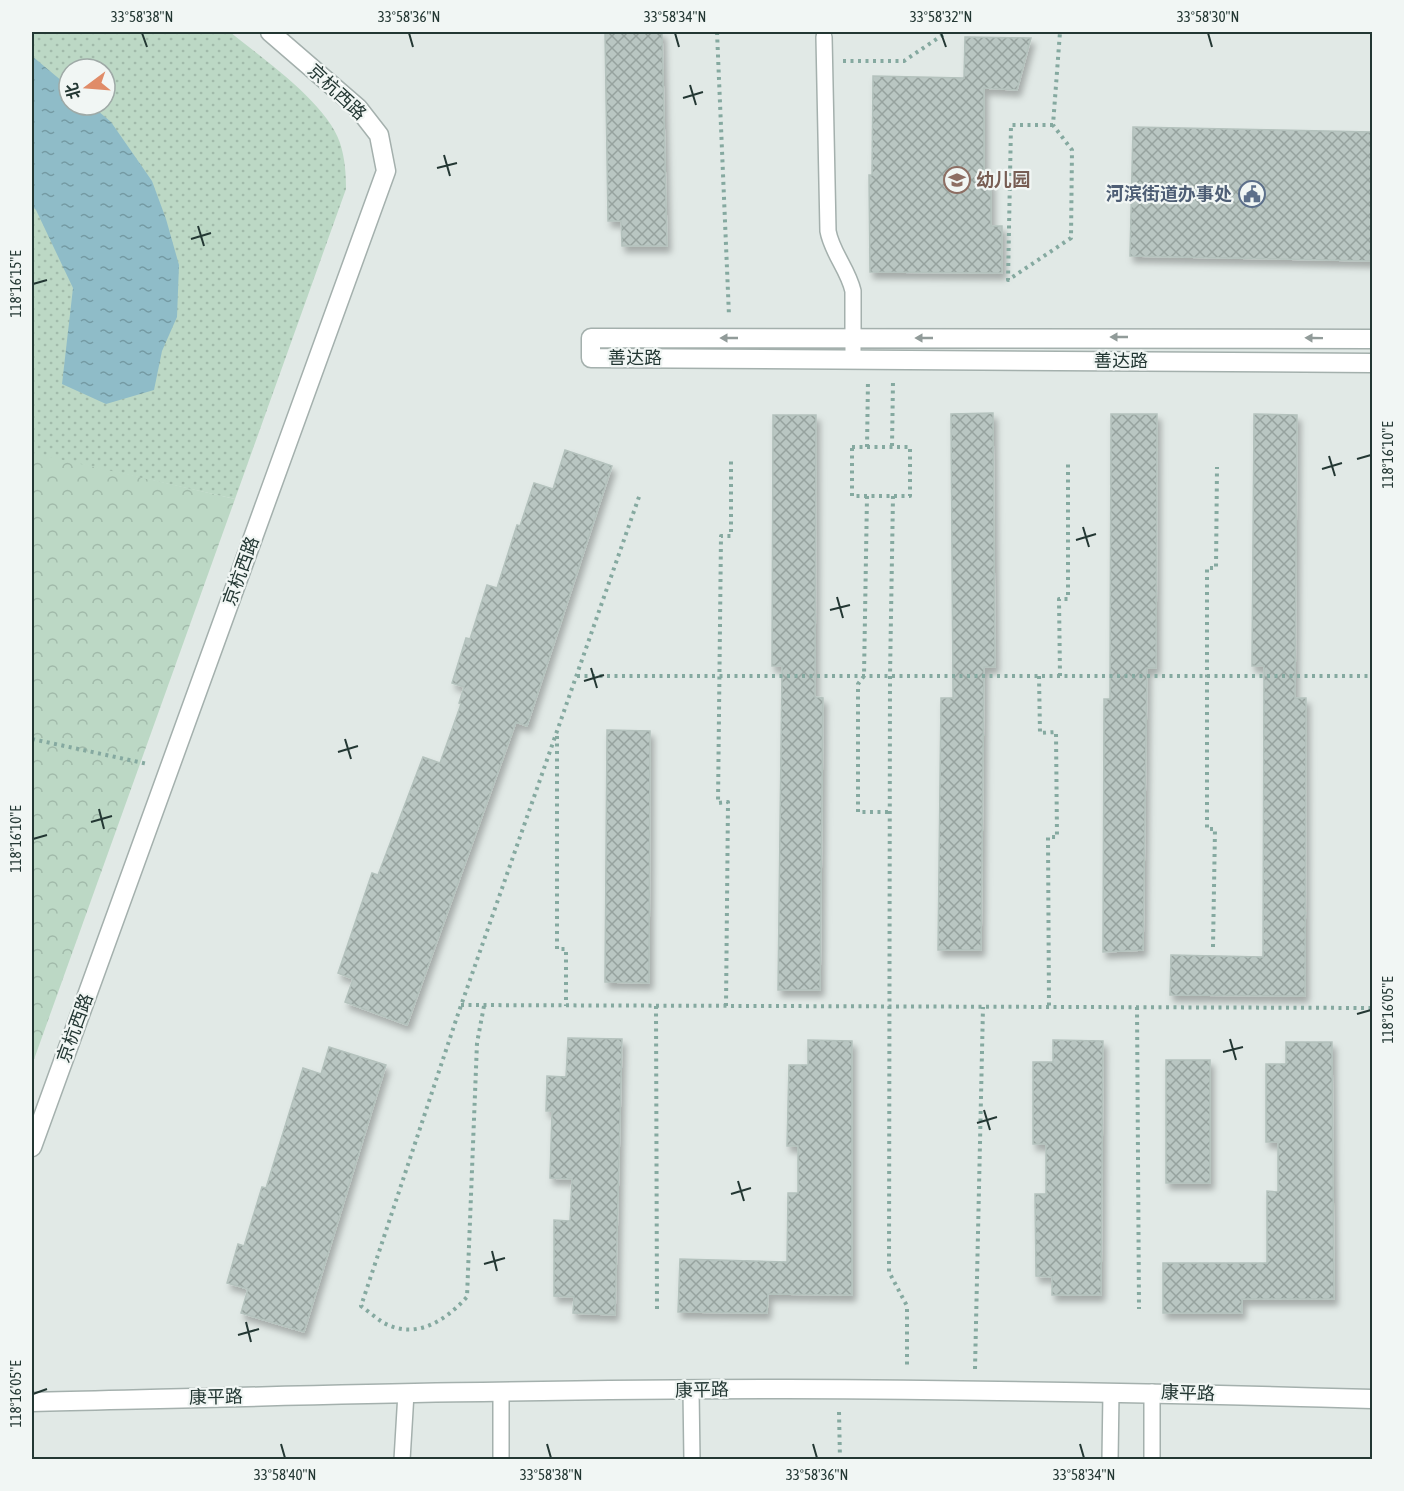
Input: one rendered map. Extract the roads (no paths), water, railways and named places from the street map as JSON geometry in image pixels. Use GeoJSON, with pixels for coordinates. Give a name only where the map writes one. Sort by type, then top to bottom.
{"type":"FeatureCollection","features":[{"type":"Feature","properties":{"kind":"street","name":"京杭西路"},"geometry":{"type":"LineString","coordinates":[[32,1147],[386,171],[379,135],[358,108],[270,32]]}},
{"type":"Feature","properties":{"kind":"street","name":"善达路"},"geometry":{"type":"LineString","coordinates":[[1372,339],[591,338],[591,358],[1372,363]]}},
{"type":"Feature","properties":{"kind":"street","name":"康平路"},"geometry":{"type":"LineString","coordinates":[[32,1402],[406,1393],[691,1390],[1152,1392],[1372,1399]]}},
{"type":"Feature","properties":{"kind":"lane"},"geometry":{"type":"LineString","coordinates":[[824,37],[828,231],[832,249],[851,283],[853,338],[861,359]]}},
{"type":"Feature","properties":{"kind":"lane"},"geometry":{"type":"LineString","coordinates":[[691,1390],[692,1460]]}},
{"type":"Feature","properties":{"kind":"lane"},"geometry":{"type":"LineString","coordinates":[[501,1392],[501,1460]]}},
{"type":"Feature","properties":{"kind":"lane"},"geometry":{"type":"LineString","coordinates":[[1110,1460],[1111,1392]]}},
{"type":"Feature","properties":{"kind":"lane"},"geometry":{"type":"LineString","coordinates":[[1152,1392],[1152,1460]]}},
{"type":"Feature","properties":{"kind":"lane"},"geometry":{"type":"LineString","coordinates":[[402,1460],[406,1393]]}},
{"type":"Feature","properties":{"kind":"water"},"geometry":{"type":"Polygon","coordinates":[[[32,56],[57,77],[57,117],[105,117],[111,122],[152,181],[166,219],[179,265],[177,317],[162,351],[154,390],[106,404],[62,384],[73,288],[32,206],[32,56]]]}},
{"type":"Feature","properties":{"kind":"place","name":"幼儿园"},"geometry":{"type":"Point","coordinates":[957,180]}},
{"type":"Feature","properties":{"kind":"place","name":"河滨街道办事处"},"geometry":{"type":"Point","coordinates":[1252,194]}}]}
